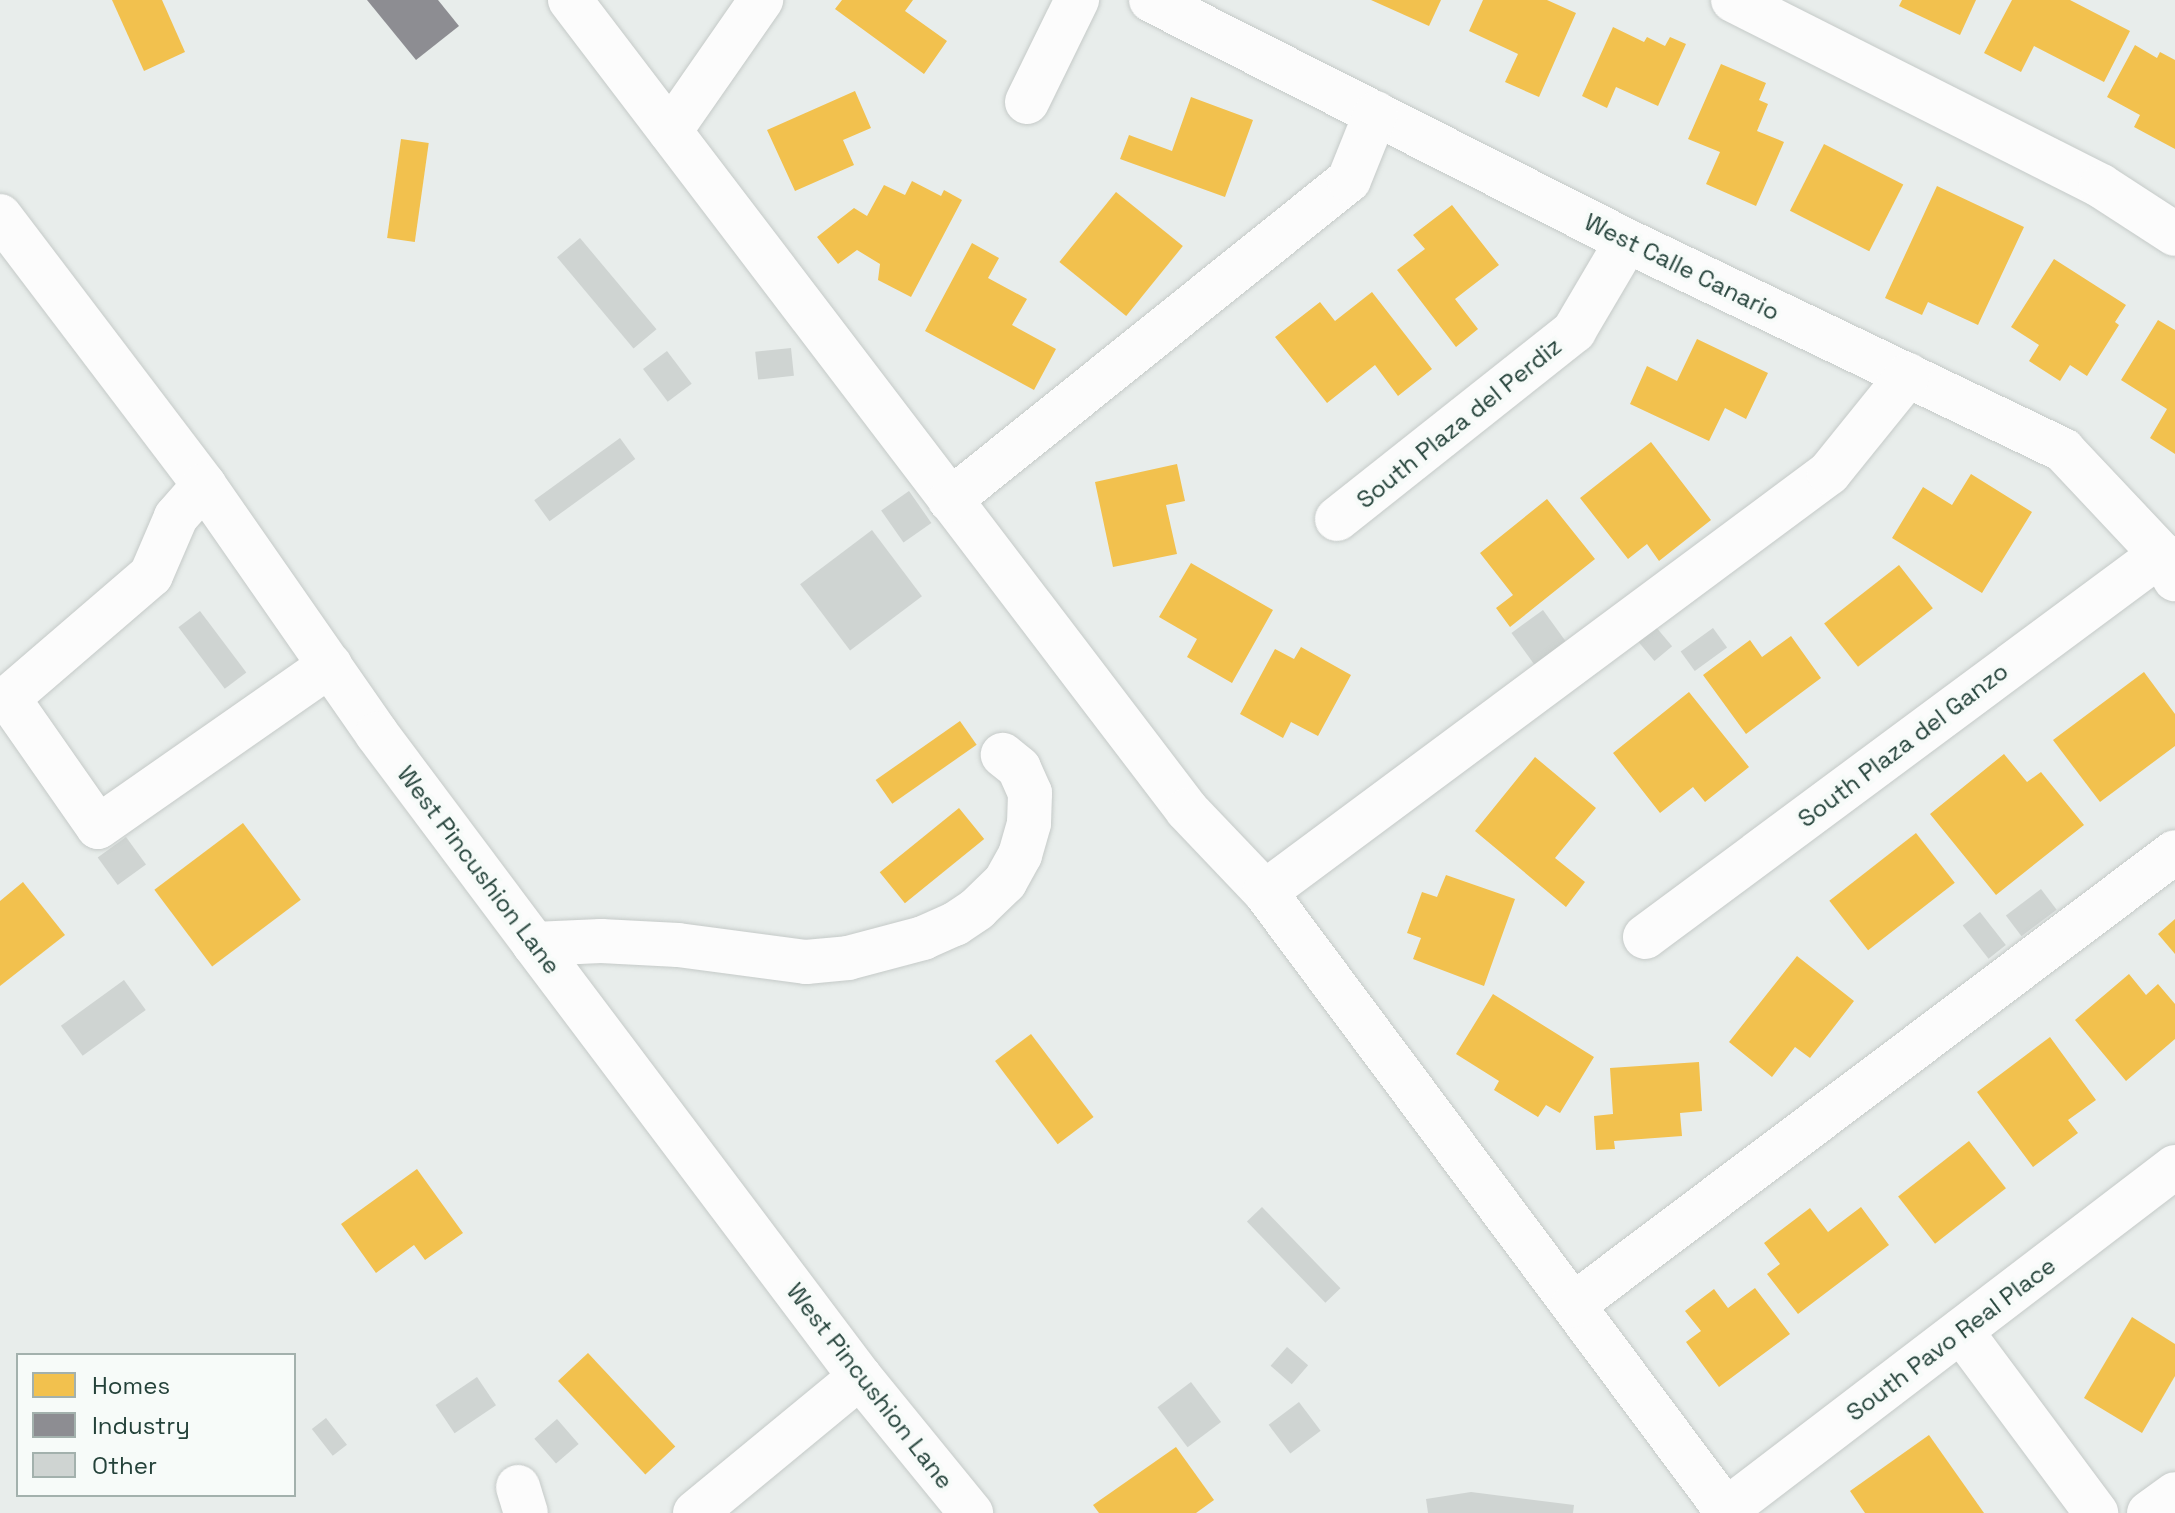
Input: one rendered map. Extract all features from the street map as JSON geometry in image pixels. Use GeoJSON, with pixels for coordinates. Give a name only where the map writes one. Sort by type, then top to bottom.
{"type":"FeatureCollection","features":[{"type":"Feature","properties":{"kind":"street"},"geometry":{"type":"LineString","coordinates":[[570,0],[1187,810],[1265,892],[1727,1512]]}},
{"type":"Feature","properties":{"kind":"street"},"geometry":{"type":"LineString","coordinates":[[670,131],[761,0]]}},
{"type":"Feature","properties":{"kind":"street"},"geometry":{"type":"LineString","coordinates":[[1027,102],[1077,0]]}},
{"type":"Feature","properties":{"kind":"street","name":"West Calle Canario"},"geometry":{"type":"LineString","coordinates":[[1151,0],[1627,241],[2063,450],[2168,566]]}},
{"type":"Feature","properties":{"kind":"street"},"geometry":{"type":"LineString","coordinates":[[1733,0],[2101,186],[2175,234]]}},
{"type":"Feature","properties":{"kind":"street"},"geometry":{"type":"LineString","coordinates":[[950,500],[1349,180],[1376,113]]}},
{"type":"Feature","properties":{"kind":"street","name":"West Pincushion Lane"},"geometry":{"type":"LineString","coordinates":[[0,216],[204,485],[330,665],[534,944],[860,1377],[971,1513]]}},
{"type":"Feature","properties":{"kind":"street","name":"South Plaza del Perdiz"},"geometry":{"type":"LineString","coordinates":[[1337,519],[1574,331],[1627,241]]}},
{"type":"Feature","properties":{"kind":"street"},"geometry":{"type":"LineString","coordinates":[[1265,892],[1829,473],[1908,375]]}},
{"type":"Feature","properties":{"kind":"street"},"geometry":{"type":"LineString","coordinates":[[204,485],[176,517],[151,575],[8,698],[98,827],[330,665]]}},
{"type":"Feature","properties":{"kind":"street","name":"South Plaza del Ganzo"},"geometry":{"type":"LineString","coordinates":[[1645,937],[2168,566]]}},
{"type":"Feature","properties":{"kind":"street"},"geometry":{"type":"LineString","coordinates":[[534,944],[601,941],[678,945],[806,962],[848,958],[923,938],[955,924],[977,909],[1005,882],[1020,855],[1029,823],[1030,793],[1019,768],[1003,755]]}},
{"type":"Feature","properties":{"kind":"street"},"geometry":{"type":"LineString","coordinates":[[1573,1305],[2175,852]]}},
{"type":"Feature","properties":{"kind":"street","name":"South Pavo Real Place"},"geometry":{"type":"LineString","coordinates":[[1727,1512],[2175,1167]]}},
{"type":"Feature","properties":{"kind":"street"},"geometry":{"type":"LineString","coordinates":[[1961,1331],[2096,1513]]}},
{"type":"Feature","properties":{"kind":"street"},"geometry":{"type":"LineString","coordinates":[[695,1513],[860,1377]]}},
{"type":"Feature","properties":{"kind":"street"},"geometry":{"type":"LineString","coordinates":[[2149,1513],[2175,1494]]}},
{"type":"Feature","properties":{"kind":"building: Homes"},"geometry":{"type":"Polygon","coordinates":[[[112,0],[162,0],[185,52],[144,71],[112,0]]]}},
{"type":"Feature","properties":{"kind":"building: Homes"},"geometry":{"type":"Polygon","coordinates":[[[842,0],[913,0],[905,11],[947,41],[924,74],[835,9],[842,0]]]}},
{"type":"Feature","properties":{"kind":"building: Homes"},"geometry":{"type":"Polygon","coordinates":[[[1371,0],[1441,0],[1429,26],[1371,0]]]}},
{"type":"Feature","properties":{"kind":"building: Homes"},"geometry":{"type":"Polygon","coordinates":[[[1483,0],[1547,0],[1576,13],[1539,97],[1505,82],[1518,54],[1469,31],[1483,0]]]}},
{"type":"Feature","properties":{"kind":"building: Homes"},"geometry":{"type":"Polygon","coordinates":[[[1902,0],[1976,0],[1960,35],[1899,6],[1902,0]]]}},
{"type":"Feature","properties":{"kind":"building: Homes"},"geometry":{"type":"Polygon","coordinates":[[[2012,0],[2070,0],[2130,31],[2104,82],[2034,46],[2021,72],[1984,53],[2012,0]]]}},
{"type":"Feature","properties":{"kind":"building: Homes"},"geometry":{"type":"Polygon","coordinates":[[[1613,27],[1644,42],[1647,37],[1665,46],[1670,37],[1686,44],[1658,106],[1616,87],[1607,108],[1582,96],[1613,27]]]}},
{"type":"Feature","properties":{"kind":"building: Homes"},"geometry":{"type":"Polygon","coordinates":[[[2135,45],[2157,58],[2160,52],[2175,60],[2175,149],[2134,127],[2140,115],[2107,97],[2135,45]]]}},
{"type":"Feature","properties":{"kind":"building: Homes"},"geometry":{"type":"Polygon","coordinates":[[[1721,64],[1766,83],[1759,100],[1768,104],[1757,131],[1784,142],[1756,206],[1706,184],[1720,152],[1688,139],[1721,64]]]}},
{"type":"Feature","properties":{"kind":"building: Homes"},"geometry":{"type":"Polygon","coordinates":[[[855,91],[871,128],[843,140],[854,165],[795,191],[767,130],[855,91]]]}},
{"type":"Feature","properties":{"kind":"building: Homes"},"geometry":{"type":"Polygon","coordinates":[[[1191,97],[1253,120],[1225,197],[1120,159],[1129,135],[1172,151],[1191,97]]]}},
{"type":"Feature","properties":{"kind":"building: Homes"},"geometry":{"type":"Polygon","coordinates":[[[401,139],[429,143],[415,242],[387,238],[401,139]]]}},
{"type":"Feature","properties":{"kind":"building: Homes"},"geometry":{"type":"Polygon","coordinates":[[[1824,144],[1903,184],[1869,251],[1790,211],[1824,144]]]}},
{"type":"Feature","properties":{"kind":"building: Homes"},"geometry":{"type":"Polygon","coordinates":[[[912,181],[941,196],[944,190],[962,200],[911,297],[878,280],[880,264],[857,250],[838,264],[817,237],[854,208],[867,216],[884,185],[905,195],[912,181]]]}},
{"type":"Feature","properties":{"kind":"building: Homes"},"geometry":{"type":"Polygon","coordinates":[[[1937,186],[2024,227],[1978,325],[1928,302],[1922,315],[1885,298],[1937,186]]]}},
{"type":"Feature","properties":{"kind":"building: Homes"},"geometry":{"type":"Polygon","coordinates":[[[1116,192],[1183,246],[1126,316],[1059,262],[1116,192]]]}},
{"type":"Feature","properties":{"kind":"building: Homes"},"geometry":{"type":"Polygon","coordinates":[[[1452,205],[1499,265],[1455,299],[1478,329],[1456,347],[1397,270],[1425,249],[1413,235],[1452,205]]]}},
{"type":"Feature","properties":{"kind":"building: Homes"},"geometry":{"type":"Polygon","coordinates":[[[972,243],[999,258],[988,278],[1027,299],[1012,325],[1056,349],[1034,390],[925,331],[972,243]]]}},
{"type":"Feature","properties":{"kind":"building: Homes"},"geometry":{"type":"Polygon","coordinates":[[[2054,259],[2126,305],[2115,322],[2119,325],[2087,376],[2070,365],[2060,381],[2029,361],[2039,345],[2011,327],[2054,259]]]}},
{"type":"Feature","properties":{"kind":"building: Homes"},"geometry":{"type":"Polygon","coordinates":[[[1372,292],[1432,369],[1398,396],[1375,365],[1327,403],[1275,337],[1320,302],[1335,321],[1372,292]]]}},
{"type":"Feature","properties":{"kind":"building: Homes"},"geometry":{"type":"Polygon","coordinates":[[[2158,320],[2175,330],[2175,454],[2150,438],[2167,409],[2121,380],[2158,320]]]}},
{"type":"Feature","properties":{"kind":"building: Homes"},"geometry":{"type":"Polygon","coordinates":[[[1697,339],[1768,373],[1746,419],[1725,408],[1709,441],[1630,404],[1647,366],[1677,381],[1697,339]]]}},
{"type":"Feature","properties":{"kind":"building: Homes"},"geometry":{"type":"Polygon","coordinates":[[[1651,442],[1711,520],[1659,561],[1647,544],[1628,559],[1580,498],[1651,442]]]}},
{"type":"Feature","properties":{"kind":"building: Homes"},"geometry":{"type":"Polygon","coordinates":[[[1177,464],[1185,501],[1166,505],[1177,554],[1113,567],[1095,482],[1177,464]]]}},
{"type":"Feature","properties":{"kind":"building: Homes"},"geometry":{"type":"Polygon","coordinates":[[[1971,474],[2032,512],[1982,593],[1892,538],[1923,487],[1952,505],[1971,474]]]}},
{"type":"Feature","properties":{"kind":"building: Homes"},"geometry":{"type":"Polygon","coordinates":[[[1547,499],[1595,559],[1510,627],[1496,608],[1513,595],[1480,553],[1547,499]]]}},
{"type":"Feature","properties":{"kind":"building: Homes"},"geometry":{"type":"Polygon","coordinates":[[[1191,563],[1273,610],[1232,683],[1187,657],[1197,639],[1159,617],[1191,563]]]}},
{"type":"Feature","properties":{"kind":"building: Homes"},"geometry":{"type":"Polygon","coordinates":[[[1899,565],[1933,608],[1858,667],[1824,623],[1899,565]]]}},
{"type":"Feature","properties":{"kind":"building: Homes"},"geometry":{"type":"Polygon","coordinates":[[[1791,636],[1821,678],[1746,734],[1703,675],[1750,640],[1762,657],[1791,636]]]}},
{"type":"Feature","properties":{"kind":"building: Homes"},"geometry":{"type":"Polygon","coordinates":[[[1301,647],[1351,675],[1318,736],[1291,722],[1283,738],[1240,714],[1275,649],[1294,659],[1301,647]]]}},
{"type":"Feature","properties":{"kind":"building: Homes"},"geometry":{"type":"Polygon","coordinates":[[[2144,672],[2175,714],[2175,746],[2100,802],[2053,740],[2144,672]]]}},
{"type":"Feature","properties":{"kind":"building: Homes"},"geometry":{"type":"Polygon","coordinates":[[[1689,692],[1749,767],[1705,802],[1693,787],[1660,813],[1613,753],[1689,692]]]}},
{"type":"Feature","properties":{"kind":"building: Homes"},"geometry":{"type":"Polygon","coordinates":[[[960,721],[977,745],[892,804],[876,780],[960,721]]]}},
{"type":"Feature","properties":{"kind":"building: Homes"},"geometry":{"type":"Polygon","coordinates":[[[2004,754],[2027,782],[2041,772],[2084,825],[1996,895],[1930,814],[2004,754]]]}},
{"type":"Feature","properties":{"kind":"building: Homes"},"geometry":{"type":"Polygon","coordinates":[[[1535,757],[1596,808],[1555,858],[1585,882],[1566,907],[1475,831],[1535,757]]]}},
{"type":"Feature","properties":{"kind":"building: Homes"},"geometry":{"type":"Polygon","coordinates":[[[959,808],[984,839],[905,903],[880,872],[959,808]]]}},
{"type":"Feature","properties":{"kind":"building: Homes"},"geometry":{"type":"Polygon","coordinates":[[[243,823],[301,900],[212,966],[154,890],[243,823]]]}},
{"type":"Feature","properties":{"kind":"building: Homes"},"geometry":{"type":"Polygon","coordinates":[[[1916,833],[1955,883],[1868,950],[1829,901],[1916,833]]]}},
{"type":"Feature","properties":{"kind":"building: Homes"},"geometry":{"type":"Polygon","coordinates":[[[1446,875],[1515,899],[1484,986],[1413,959],[1421,938],[1407,933],[1422,892],[1437,897],[1446,875]]]}},
{"type":"Feature","properties":{"kind":"building: Homes"},"geometry":{"type":"Polygon","coordinates":[[[23,882],[65,935],[0,986],[0,901],[23,882]]]}},
{"type":"Feature","properties":{"kind":"building: Homes"},"geometry":{"type":"Polygon","coordinates":[[[2175,919],[2175,954],[2158,934],[2175,919]]]}},
{"type":"Feature","properties":{"kind":"building: Homes"},"geometry":{"type":"Polygon","coordinates":[[[1797,956],[1854,1001],[1810,1058],[1795,1047],[1772,1077],[1729,1042],[1797,956]]]}},
{"type":"Feature","properties":{"kind":"building: Homes"},"geometry":{"type":"Polygon","coordinates":[[[2129,974],[2146,995],[2158,984],[2175,1004],[2175,1039],[2126,1081],[2075,1020],[2129,974]]]}},
{"type":"Feature","properties":{"kind":"building: Homes"},"geometry":{"type":"Polygon","coordinates":[[[1493,994],[1594,1057],[1560,1113],[1546,1105],[1538,1117],[1494,1090],[1499,1081],[1456,1054],[1493,994]]]}},
{"type":"Feature","properties":{"kind":"building: Homes"},"geometry":{"type":"Polygon","coordinates":[[[1031,1034],[1094,1117],[1058,1144],[995,1061],[1031,1034]]]}},
{"type":"Feature","properties":{"kind":"building: Homes"},"geometry":{"type":"Polygon","coordinates":[[[2050,1037],[2096,1100],[2068,1120],[2078,1133],[2033,1167],[1977,1092],[2050,1037]]]}},
{"type":"Feature","properties":{"kind":"building: Homes"},"geometry":{"type":"Polygon","coordinates":[[[1699,1062],[1702,1111],[1680,1113],[1682,1136],[1614,1141],[1615,1149],[1596,1150],[1594,1116],[1613,1114],[1610,1068],[1699,1062]]]}},
{"type":"Feature","properties":{"kind":"building: Homes"},"geometry":{"type":"Polygon","coordinates":[[[1969,1141],[2006,1188],[1935,1244],[1898,1196],[1969,1141]]]}},
{"type":"Feature","properties":{"kind":"building: Homes"},"geometry":{"type":"Polygon","coordinates":[[[417,1169],[463,1233],[425,1260],[414,1245],[376,1273],[341,1224],[417,1169]]]}},
{"type":"Feature","properties":{"kind":"building: Homes"},"geometry":{"type":"Polygon","coordinates":[[[1861,1207],[1889,1245],[1798,1314],[1767,1274],[1780,1264],[1764,1243],[1810,1208],[1828,1232],[1861,1207]]]}},
{"type":"Feature","properties":{"kind":"building: Homes"},"geometry":{"type":"Polygon","coordinates":[[[1755,1288],[1790,1334],[1719,1387],[1686,1342],[1701,1331],[1685,1311],[1714,1289],[1728,1308],[1755,1288]]]}},
{"type":"Feature","properties":{"kind":"building: Homes"},"geometry":{"type":"Polygon","coordinates":[[[2132,1317],[2175,1344],[2175,1376],[2142,1433],[2084,1398],[2132,1317]]]}},
{"type":"Feature","properties":{"kind":"building: Homes"},"geometry":{"type":"Polygon","coordinates":[[[588,1353],[675,1447],[645,1475],[558,1381],[588,1353]]]}},
{"type":"Feature","properties":{"kind":"building: Homes"},"geometry":{"type":"Polygon","coordinates":[[[1929,1435],[1984,1513],[1865,1513],[1850,1491],[1929,1435]]]}},
{"type":"Feature","properties":{"kind":"building: Homes"},"geometry":{"type":"Polygon","coordinates":[[[1176,1447],[1214,1500],[1196,1513],[1099,1513],[1093,1505],[1176,1447]]]}},
{"type":"Feature","properties":{"kind":"building: Industry"},"geometry":{"type":"Polygon","coordinates":[[[367,0],[438,0],[459,26],[416,60],[367,0]]]}},
{"type":"Feature","properties":{"kind":"building: Other"},"geometry":{"type":"Polygon","coordinates":[[[580,238],[656,329],[634,348],[557,257],[580,238]]]}},
{"type":"Feature","properties":{"kind":"building: Other"},"geometry":{"type":"Polygon","coordinates":[[[791,348],[794,376],[758,380],[755,352],[791,348]]]}},
{"type":"Feature","properties":{"kind":"building: Other"},"geometry":{"type":"Polygon","coordinates":[[[667,351],[692,384],[668,402],[643,369],[667,351]]]}},
{"type":"Feature","properties":{"kind":"building: Other"},"geometry":{"type":"Polygon","coordinates":[[[620,438],[635,459],[550,521],[534,500],[620,438]]]}},
{"type":"Feature","properties":{"kind":"building: Other"},"geometry":{"type":"Polygon","coordinates":[[[909,491],[931,523],[904,542],[881,511],[909,491]]]}},
{"type":"Feature","properties":{"kind":"building: Other"},"geometry":{"type":"Polygon","coordinates":[[[872,530],[922,596],[850,650],[800,584],[872,530]]]}},
{"type":"Feature","properties":{"kind":"building: Other"},"geometry":{"type":"Polygon","coordinates":[[[1543,610],[1568,644],[1536,667],[1511,633],[1543,610]]]}},
{"type":"Feature","properties":{"kind":"building: Other"},"geometry":{"type":"Polygon","coordinates":[[[200,611],[246,672],[225,689],[178,627],[200,611]]]}},
{"type":"Feature","properties":{"kind":"building: Other"},"geometry":{"type":"Polygon","coordinates":[[[1656,627],[1672,646],[1654,661],[1638,642],[1656,627]]]}},
{"type":"Feature","properties":{"kind":"building: Other"},"geometry":{"type":"Polygon","coordinates":[[[1713,628],[1727,647],[1695,671],[1681,652],[1713,628]]]}},
{"type":"Feature","properties":{"kind":"building: Other"},"geometry":{"type":"Polygon","coordinates":[[[126,837],[146,865],[118,885],[98,858],[126,837]]]}},
{"type":"Feature","properties":{"kind":"building: Other"},"geometry":{"type":"Polygon","coordinates":[[[2041,889],[2057,910],[2022,936],[2006,915],[2041,889]]]}},
{"type":"Feature","properties":{"kind":"building: Other"},"geometry":{"type":"Polygon","coordinates":[[[1980,912],[2006,945],[1989,959],[1963,926],[1980,912]]]}},
{"type":"Feature","properties":{"kind":"building: Other"},"geometry":{"type":"Polygon","coordinates":[[[124,980],[146,1010],[83,1056],[61,1026],[124,980]]]}},
{"type":"Feature","properties":{"kind":"building: Other"},"geometry":{"type":"Polygon","coordinates":[[[1262,1207],[1340,1288],[1325,1303],[1247,1222],[1262,1207]]]}},
{"type":"Feature","properties":{"kind":"building: Other"},"geometry":{"type":"Polygon","coordinates":[[[1287,1347],[1308,1365],[1292,1384],[1271,1366],[1287,1347]]]}},
{"type":"Feature","properties":{"kind":"building: Other"},"geometry":{"type":"Polygon","coordinates":[[[477,1377],[496,1405],[455,1433],[436,1405],[477,1377]]]}},
{"type":"Feature","properties":{"kind":"building: Other"},"geometry":{"type":"Polygon","coordinates":[[[1191,1382],[1221,1422],[1188,1447],[1157,1407],[1191,1382]]]}},
{"type":"Feature","properties":{"kind":"building: Other"},"geometry":{"type":"Polygon","coordinates":[[[1299,1402],[1321,1431],[1290,1454],[1269,1425],[1299,1402]]]}},
{"type":"Feature","properties":{"kind":"building: Other"},"geometry":{"type":"Polygon","coordinates":[[[326,1418],[347,1445],[333,1456],[312,1429],[326,1418]]]}},
{"type":"Feature","properties":{"kind":"building: Other"},"geometry":{"type":"Polygon","coordinates":[[[557,1419],[579,1444],[556,1464],[534,1439],[557,1419]]]}},
{"type":"Feature","properties":{"kind":"building: Other"},"geometry":{"type":"Polygon","coordinates":[[[1471,1492],[1574,1505],[1573,1513],[1428,1513],[1426,1499],[1471,1492]]]}}]}
